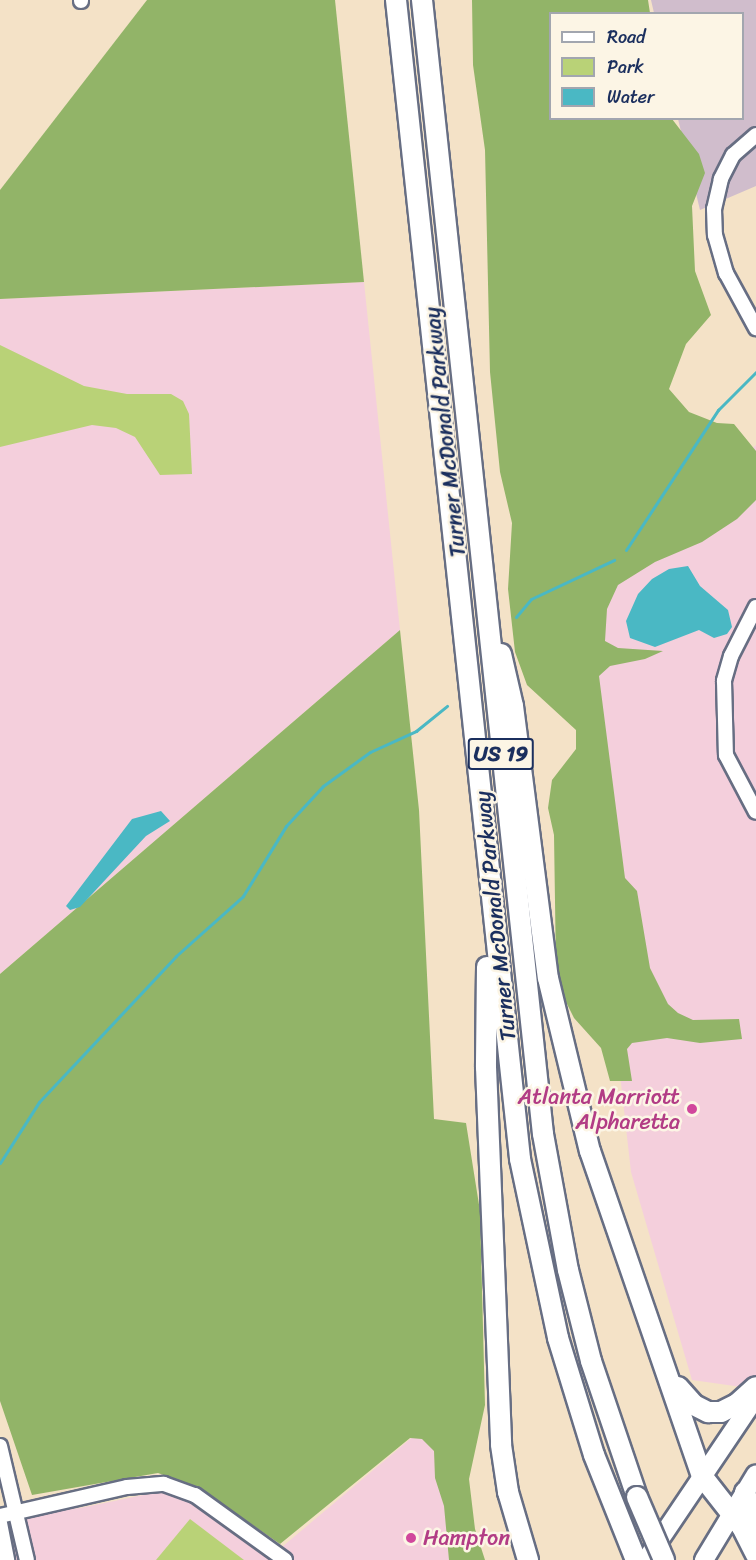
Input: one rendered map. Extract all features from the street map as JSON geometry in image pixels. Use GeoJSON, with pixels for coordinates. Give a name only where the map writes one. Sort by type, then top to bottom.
{"type":"FeatureCollection","features":[{"type":"Feature","properties":{"kind":"highway","name":"Turner McDonald Parkway"},"geometry":{"type":"LineString","coordinates":[[396,0],[512,1096],[531,1221],[573,1389],[620,1523],[636,1560]]}},
{"type":"Feature","properties":{"kind":"highway","name":"Turner McDonald Parkway"},"geometry":{"type":"LineString","coordinates":[[422,0],[537,1088],[550,1181],[591,1360],[637,1497],[664,1560]]}},
{"type":"Feature","properties":{"kind":"highway"},"geometry":{"type":"LineString","coordinates":[[484,576],[513,706],[554,1010],[600,1185],[667,1369],[702,1476],[732,1514],[756,1555]]}},
{"type":"Feature","properties":{"kind":"highway"},"geometry":{"type":"LineString","coordinates":[[487,866],[486,1067],[498,1404],[508,1492],[528,1560]]}},
{"type":"Feature","properties":{"kind":"highway"},"geometry":{"type":"LineString","coordinates":[[667,1369],[682,1395],[708,1412],[721,1412],[737,1404],[756,1387]]}},
{"type":"Feature","properties":{"kind":"highway"},"geometry":{"type":"LineString","coordinates":[[745,1492],[756,1530]]}},
{"type":"Feature","properties":{"kind":"main road"},"geometry":{"type":"LineString","coordinates":[[645,1560],[756,1397]]}},
{"type":"Feature","properties":{"kind":"main road"},"geometry":{"type":"LineString","coordinates":[[704,1560],[756,1474]]}},
{"type":"Feature","properties":{"kind":"street"},"geometry":{"type":"LineString","coordinates":[[756,135],[733,156],[721,179],[714,209],[715,235],[726,273],[756,328]]}},
{"type":"Feature","properties":{"kind":"street"},"geometry":{"type":"LineString","coordinates":[[756,607],[731,656],[724,681],[726,755],[756,813]]}},
{"type":"Feature","properties":{"kind":"street"},"geometry":{"type":"LineString","coordinates":[[0,1446],[18,1512],[27,1560]]}},
{"type":"Feature","properties":{"kind":"street"},"geometry":{"type":"LineString","coordinates":[[0,1516],[127,1487],[170,1485],[195,1494],[285,1560]]}},
{"type":"Feature","properties":{"kind":"street"},"geometry":{"type":"LineString","coordinates":[[0,1523],[7,1560]]}},
{"type":"Feature","properties":{"kind":"shaded area"},"geometry":{"type":"Polygon","coordinates":[[[651,0],[756,0],[756,186],[700,210],[678,120],[744,120],[744,12],[654,12],[651,0]]]}},
{"type":"Feature","properties":{"kind":"shaded area"},"geometry":{"type":"Polygon","coordinates":[[[364,282],[400,630],[0,974],[0,299],[364,282]]]}},
{"type":"Feature","properties":{"kind":"shaded area"},"geometry":{"type":"Polygon","coordinates":[[[756,445],[756,1389],[692,1380],[631,1172],[561,550],[679,519],[756,445]]]}},
{"type":"Feature","properties":{"kind":"shaded area"},"geometry":{"type":"Polygon","coordinates":[[[447,1408],[475,1560],[0,1560],[0,1515],[80,1508],[158,1492],[193,1502],[270,1557],[447,1408]]]}},
{"type":"Feature","properties":{"kind":"green space"},"geometry":{"type":"Polygon","coordinates":[[[147,0],[335,0],[364,282],[0,299],[0,190],[147,0]]]}},
{"type":"Feature","properties":{"kind":"green space"},"geometry":{"type":"Polygon","coordinates":[[[472,0],[648,0],[650,12],[549,12],[549,120],[673,120],[699,154],[705,173],[692,206],[695,271],[711,315],[686,344],[669,389],[689,412],[717,423],[734,424],[756,451],[756,500],[737,519],[702,542],[655,562],[618,585],[607,609],[605,641],[618,648],[663,651],[645,659],[610,666],[599,676],[625,878],[637,891],[650,968],[668,1004],[678,1013],[693,1020],[739,1019],[742,1039],[700,1043],[667,1038],[632,1043],[627,1049],[632,1081],[610,1081],[601,1048],[574,1018],[563,996],[556,968],[554,835],[548,808],[552,780],[576,749],[576,730],[527,685],[515,652],[508,589],[512,523],[500,472],[490,372],[485,150],[473,65],[472,0]]]}},
{"type":"Feature","properties":{"kind":"green space"},"geometry":{"type":"Polygon","coordinates":[[[0,345],[84,386],[127,394],[171,394],[183,401],[189,414],[192,474],[160,475],[135,437],[116,428],[92,425],[0,447],[0,345]]]}},
{"type":"Feature","properties":{"kind":"green space"},"geometry":{"type":"Polygon","coordinates":[[[400,630],[419,810],[434,1119],[466,1123],[480,1211],[485,1405],[469,1479],[475,1529],[485,1560],[449,1560],[444,1506],[435,1478],[434,1451],[422,1439],[410,1438],[280,1544],[199,1488],[158,1473],[32,1495],[0,1401],[0,974],[400,630]]]}},
{"type":"Feature","properties":{"kind":"green space"},"geometry":{"type":"Polygon","coordinates":[[[190,1519],[244,1560],[156,1560],[190,1519]]]}},
{"type":"Feature","properties":{"kind":"water"},"geometry":{"type":"Polygon","coordinates":[[[688,566],[700,586],[728,610],[732,627],[727,634],[714,638],[699,630],[655,647],[630,638],[626,621],[638,594],[652,579],[669,569],[688,566]]]}},
{"type":"Feature","properties":{"kind":"water"},"geometry":{"type":"Polygon","coordinates":[[[161,811],[170,821],[146,836],[80,907],[70,910],[66,906],[132,819],[161,811]]]}},
{"type":"Feature","properties":{"kind":"waterway"},"geometry":{"type":"LineString","coordinates":[[626,550],[718,410],[756,372]]}},
{"type":"Feature","properties":{"kind":"waterway"},"geometry":{"type":"LineString","coordinates":[[516,617],[531,599],[614,560]]}},
{"type":"Feature","properties":{"kind":"waterway"},"geometry":{"type":"LineString","coordinates":[[0,1163],[39,1102],[176,956],[243,896],[286,826],[323,786],[370,752],[416,731],[447,706]]}},
{"type":"Feature","properties":{"kind":"place","name":"Atlanta Marriott Alpharetta"},"geometry":{"type":"Point","coordinates":[692,1109]}},
{"type":"Feature","properties":{"kind":"place","name":"Hampton"},"geometry":{"type":"Point","coordinates":[411,1538]}}]}
